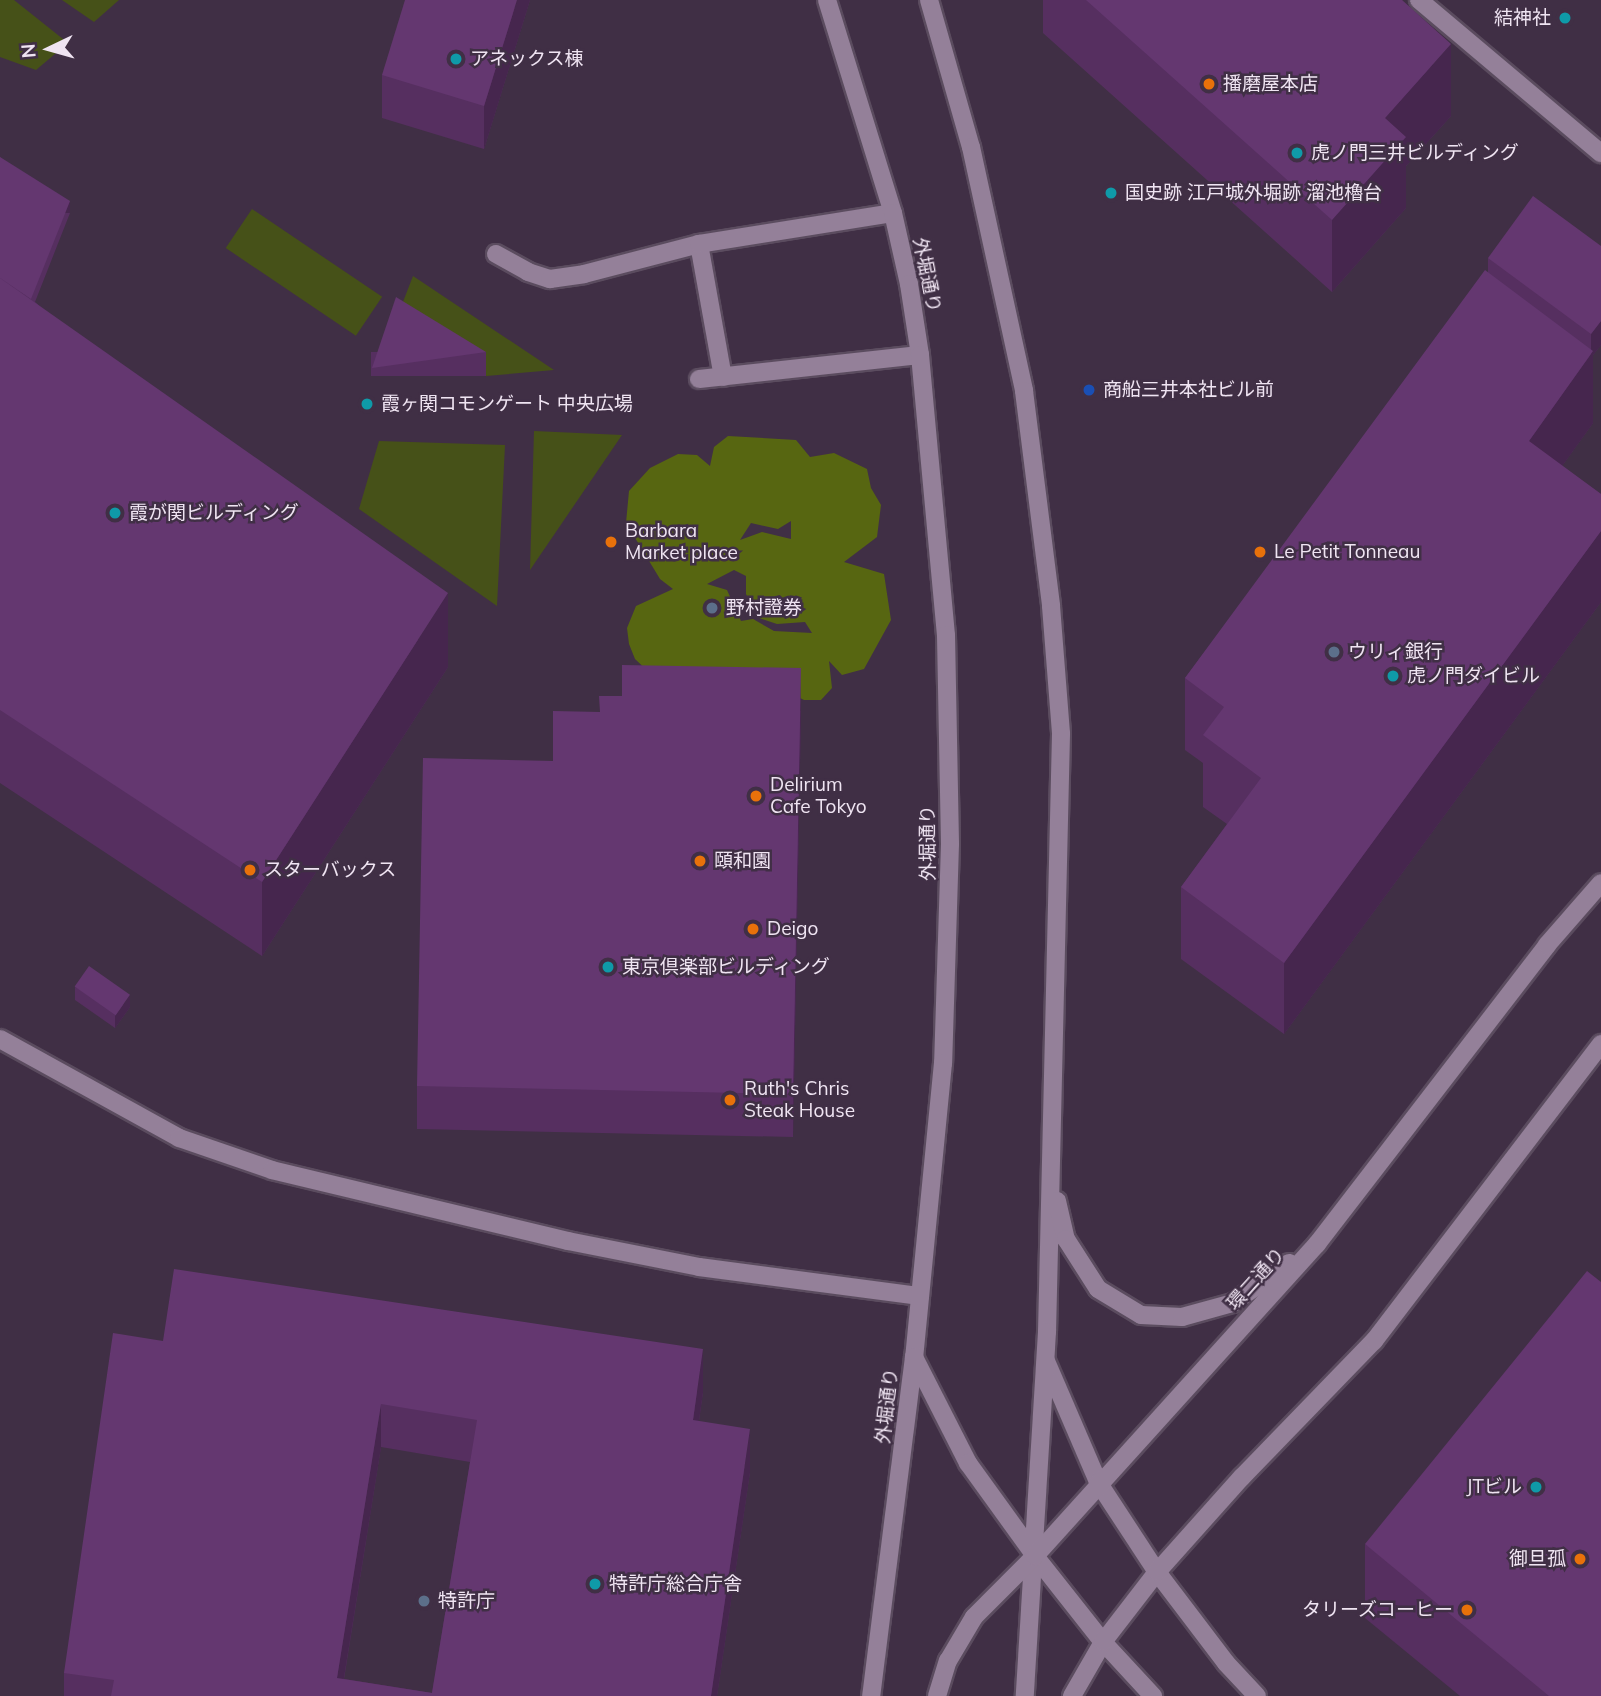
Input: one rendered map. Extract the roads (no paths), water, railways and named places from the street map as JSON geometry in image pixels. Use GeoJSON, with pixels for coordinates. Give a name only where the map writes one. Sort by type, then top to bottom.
{"type":"FeatureCollection","features":[{"type":"Feature","properties":{"kind":"main road","name":"外堀通り"},"geometry":{"type":"LineString","coordinates":[[827,0],[893,213],[920,355],[946,635],[950,844],[943,1063],[914,1357],[870,1696]]}},
{"type":"Feature","properties":{"kind":"main road"},"geometry":{"type":"LineString","coordinates":[[929,0],[971,147],[1024,391],[1051,606],[1061,734],[1046,1361],[1025,1696]]}},
{"type":"Feature","properties":{"kind":"main road"},"geometry":{"type":"LineString","coordinates":[[1419,0],[1601,153]]}},
{"type":"Feature","properties":{"kind":"main road"},"geometry":{"type":"LineString","coordinates":[[496,254],[528,272],[550,279],[584,274],[699,244],[893,213]]}},
{"type":"Feature","properties":{"kind":"main road"},"geometry":{"type":"LineString","coordinates":[[699,244],[723,377]]}},
{"type":"Feature","properties":{"kind":"main road"},"geometry":{"type":"LineString","coordinates":[[699,379],[920,355]]}},
{"type":"Feature","properties":{"kind":"main road","name":"環二通り"},"geometry":{"type":"LineString","coordinates":[[937,1696],[948,1661],[974,1617],[1035,1556],[1098,1482],[1317,1244],[1547,945],[1601,883]]}},
{"type":"Feature","properties":{"kind":"main road"},"geometry":{"type":"LineString","coordinates":[[0,1039],[179,1138],[272,1170],[568,1241],[699,1266],[920,1296]]}},
{"type":"Feature","properties":{"kind":"main road"},"geometry":{"type":"LineString","coordinates":[[1072,1696],[1103,1642],[1157,1572],[1242,1477],[1374,1341],[1601,1044]]}},
{"type":"Feature","properties":{"kind":"main road"},"geometry":{"type":"LineString","coordinates":[[1051,1173],[1066,1239],[1098,1289],[1141,1315],[1182,1317],[1233,1303],[1317,1244]]}},
{"type":"Feature","properties":{"kind":"main road"},"geometry":{"type":"LineString","coordinates":[[914,1357],[968,1462],[1035,1556],[1103,1642],[1153,1696]]}},
{"type":"Feature","properties":{"kind":"main road"},"geometry":{"type":"LineString","coordinates":[[1046,1361],[1098,1482],[1157,1572],[1226,1663],[1257,1696]]}},
{"type":"Feature","properties":{"kind":"place","name":"結神社"},"geometry":{"type":"Point","coordinates":[1565,18]}},
{"type":"Feature","properties":{"kind":"place","name":"アネックス棟"},"geometry":{"type":"Point","coordinates":[456,59]}},
{"type":"Feature","properties":{"kind":"place","name":"播磨屋本店"},"geometry":{"type":"Point","coordinates":[1209,84]}},
{"type":"Feature","properties":{"kind":"place","name":"虎ノ門三井ビルディング"},"geometry":{"type":"Point","coordinates":[1297,153]}},
{"type":"Feature","properties":{"kind":"place","name":"国史跡 江戸城外堀跡 溜池櫓台"},"geometry":{"type":"Point","coordinates":[1111,193]}},
{"type":"Feature","properties":{"kind":"place","name":"商船三井本社ビル前"},"geometry":{"type":"Point","coordinates":[1089,390]}},
{"type":"Feature","properties":{"kind":"place","name":"霞ヶ関コモンゲート 中央広場"},"geometry":{"type":"Point","coordinates":[367,404]}},
{"type":"Feature","properties":{"kind":"place","name":"霞が関ビルディング"},"geometry":{"type":"Point","coordinates":[115,513]}},
{"type":"Feature","properties":{"kind":"place","name":"Barbara Market place"},"geometry":{"type":"Point","coordinates":[611,542]}},
{"type":"Feature","properties":{"kind":"place","name":"Le Petit Tonneau"},"geometry":{"type":"Point","coordinates":[1260,552]}},
{"type":"Feature","properties":{"kind":"place","name":"野村證券"},"geometry":{"type":"Point","coordinates":[712,608]}},
{"type":"Feature","properties":{"kind":"place","name":"ウリィ銀行"},"geometry":{"type":"Point","coordinates":[1334,652]}},
{"type":"Feature","properties":{"kind":"place","name":"虎ノ門ダイビル"},"geometry":{"type":"Point","coordinates":[1393,676]}},
{"type":"Feature","properties":{"kind":"place","name":"Delirium Cafe Tokyo"},"geometry":{"type":"Point","coordinates":[756,796]}},
{"type":"Feature","properties":{"kind":"place","name":"頤和園"},"geometry":{"type":"Point","coordinates":[700,861]}},
{"type":"Feature","properties":{"kind":"place","name":"スターバックス"},"geometry":{"type":"Point","coordinates":[250,870]}},
{"type":"Feature","properties":{"kind":"place","name":"Deigo"},"geometry":{"type":"Point","coordinates":[753,929]}},
{"type":"Feature","properties":{"kind":"place","name":"東京倶楽部ビルディング"},"geometry":{"type":"Point","coordinates":[608,967]}},
{"type":"Feature","properties":{"kind":"place","name":"Ruth's Chris Steak House"},"geometry":{"type":"Point","coordinates":[730,1100]}},
{"type":"Feature","properties":{"kind":"place","name":"JTビル"},"geometry":{"type":"Point","coordinates":[1536,1487]}},
{"type":"Feature","properties":{"kind":"place","name":"御旦孤"},"geometry":{"type":"Point","coordinates":[1580,1559]}},
{"type":"Feature","properties":{"kind":"place","name":"特許庁総合庁舎"},"geometry":{"type":"Point","coordinates":[595,1584]}},
{"type":"Feature","properties":{"kind":"place","name":"特許庁"},"geometry":{"type":"Point","coordinates":[424,1601]}},
{"type":"Feature","properties":{"kind":"place","name":"タリーズコーヒー"},"geometry":{"type":"Point","coordinates":[1467,1610]}}]}
